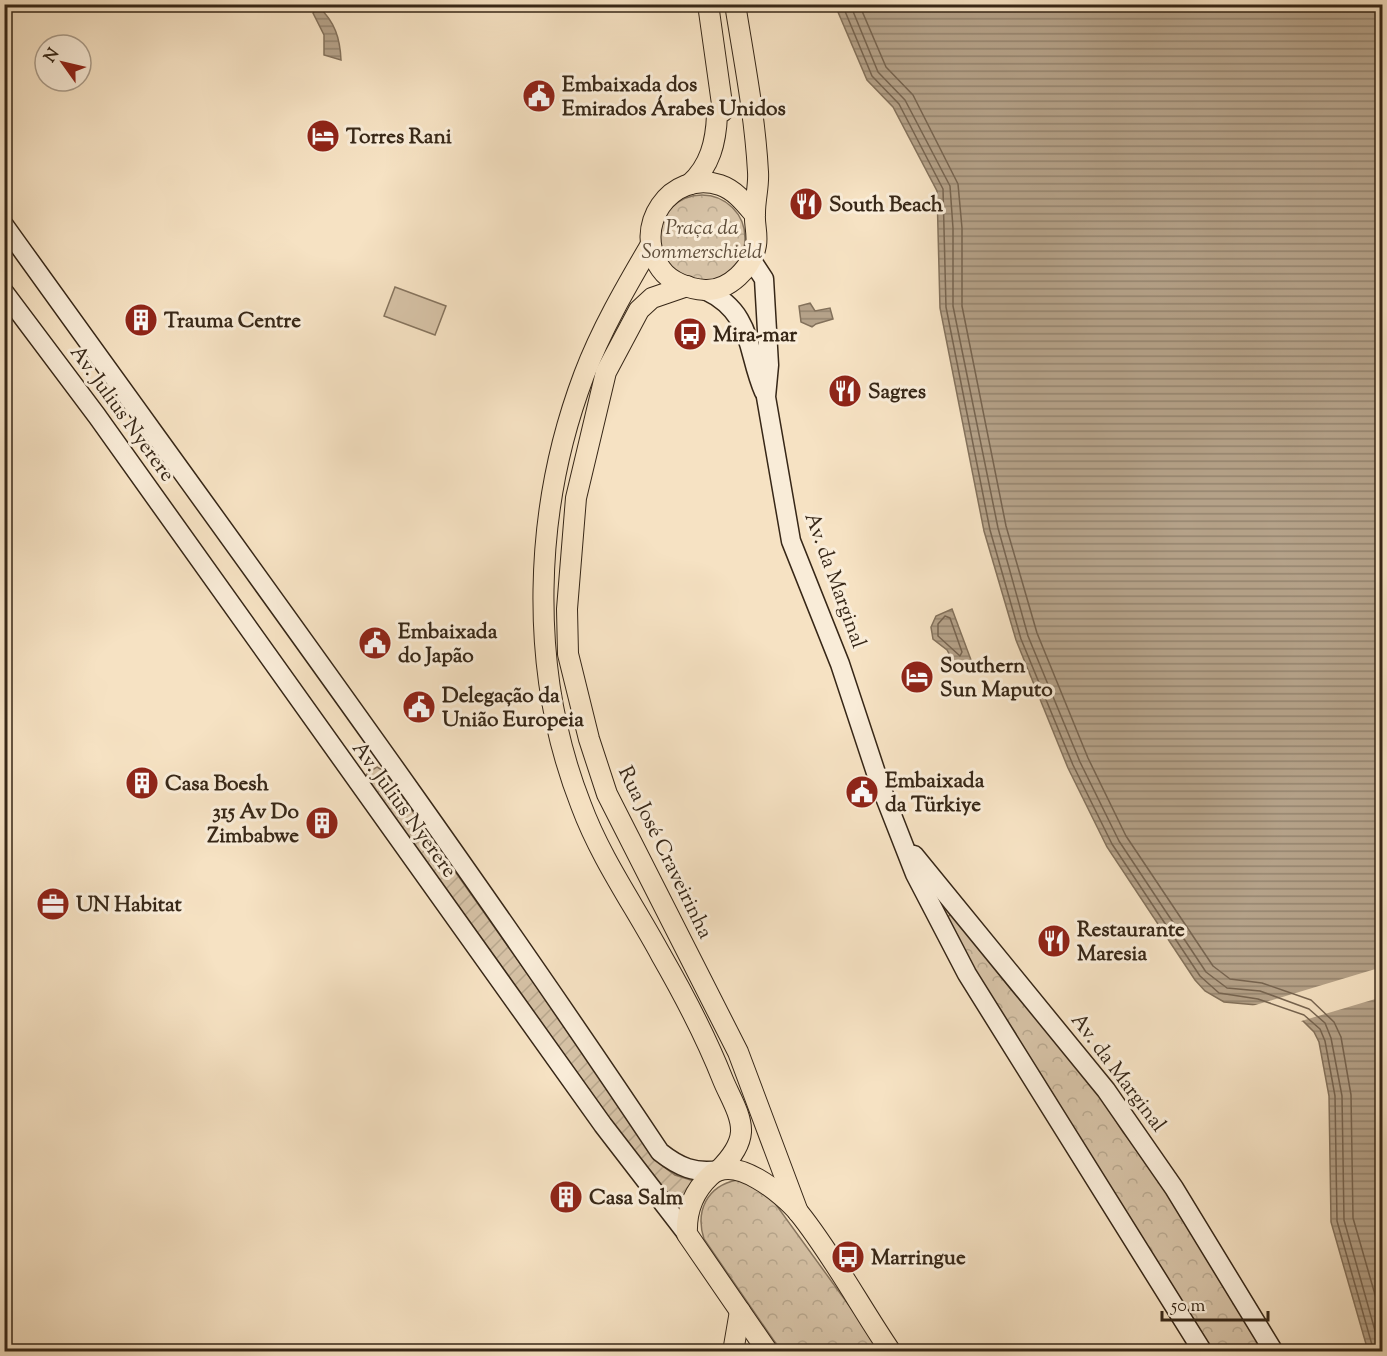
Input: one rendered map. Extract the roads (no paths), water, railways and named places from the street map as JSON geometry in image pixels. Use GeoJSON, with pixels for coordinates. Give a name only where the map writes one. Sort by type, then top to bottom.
{"type":"FeatureCollection","features":[{"type":"Feature","properties":{"kind":"main road"},"geometry":{"type":"LineString","coordinates":[[690,184],[704,168],[716,142],[717,115],[723,111],[708,4]]}},
{"type":"Feature","properties":{"kind":"main road"},"geometry":{"type":"LineString","coordinates":[[696,288],[733,281],[751,259],[756,245],[755,215],[758,175],[735,4]]}},
{"type":"Feature","properties":{"kind":"main road"},"geometry":{"type":"LineString","coordinates":[[687,1234],[691,1203],[710,1176],[719,1170],[734,1152],[741,1132],[738,1115],[717,1065],[667,965],[609,866],[580,805],[552,698],[545,635],[544,580],[550,510],[563,442],[584,375],[650,246],[652,218],[658,206],[678,189],[690,184],[705,183],[720,185],[734,192],[755,215]]}},
{"type":"Feature","properties":{"kind":"main road","name":"Av. Julius Nyerere"},"geometry":{"type":"LineString","coordinates":[[4,225],[258,574],[540,972],[660,1152],[677,1166],[696,1172],[719,1170]]}},
{"type":"Feature","properties":{"kind":"main road"},"geometry":{"type":"LineString","coordinates":[[650,246],[662,271],[672,281],[696,288],[726,303],[747,332],[757,376],[766,397]]}},
{"type":"Feature","properties":{"kind":"main road","name":"Av. da Marginal"},"geometry":{"type":"LineString","coordinates":[[751,259],[764,279],[769,365],[766,397],[791,541],[840,664],[915,874],[968,974],[1203,1352]]}},
{"type":"Feature","properties":{"kind":"main road","name":"Rua José Craveirinha"},"geometry":{"type":"LineString","coordinates":[[696,288],[652,298],[639,310],[606,372],[576,498],[567,609],[568,654],[588,739],[607,794],[738,1052],[798,1212]]}},
{"type":"Feature","properties":{"kind":"main road","name":"Av. Julius Nyerere"},"geometry":{"type":"LineString","coordinates":[[4,292],[97,416],[603,1125],[687,1234],[768,1352]]}},
{"type":"Feature","properties":{"kind":"main road","name":"Av. da Marginal"},"geometry":{"type":"LineString","coordinates":[[901,839],[1092,1070],[1174,1188],[1274,1352]]}},
{"type":"Feature","properties":{"kind":"main road"},"geometry":{"type":"LineString","coordinates":[[719,1170],[740,1171],[754,1176],[798,1212],[891,1352]]}},
{"type":"Feature","properties":{"kind":"main road"},"geometry":{"type":"LineString","coordinates":[[733,1352],[740,1311]]}},
{"type":"Feature","properties":{"kind":"water"},"geometry":{"type":"Polygon","coordinates":[[[835,5],[1382,5],[1382,1351],[1368,1351],[1331,1222],[1329,1096],[1319,1042],[1314,1032],[1303,1021],[1257,1005],[1224,1002],[1205,991],[1195,980],[1107,847],[1068,768],[1016,640],[984,531],[940,308],[937,191],[893,107],[867,80],[835,5]]]}},
{"type":"Feature","properties":{"kind":"water"},"geometry":{"type":"Polygon","coordinates":[[[318,6],[329,18],[336,31],[341,60],[324,55],[324,35],[313,13],[318,6]]]}},
{"type":"Feature","properties":{"kind":"water"},"geometry":{"type":"Polygon","coordinates":[[[810,303],[815,311],[830,308],[833,319],[812,327],[801,322],[799,306],[810,303]]]}},
{"type":"Feature","properties":{"kind":"water"},"geometry":{"type":"Polygon","coordinates":[[[952,609],[974,668],[957,668],[947,650],[933,639],[931,627],[936,616],[952,609]]]}},
{"type":"Feature","properties":{"kind":"place","name":"Embaixada dos Emirados Árabes Unidos"},"geometry":{"type":"Point","coordinates":[539,96]}},
{"type":"Feature","properties":{"kind":"place","name":"Torres Rani"},"geometry":{"type":"Point","coordinates":[323,136]}},
{"type":"Feature","properties":{"kind":"place","name":"South Beach"},"geometry":{"type":"Point","coordinates":[806,204]}},
{"type":"Feature","properties":{"kind":"place","name":"Trauma Centre"},"geometry":{"type":"Point","coordinates":[141,320]}},
{"type":"Feature","properties":{"kind":"place","name":"Mira-mar"},"geometry":{"type":"Point","coordinates":[690,334]}},
{"type":"Feature","properties":{"kind":"place","name":"Sagres"},"geometry":{"type":"Point","coordinates":[845,391]}},
{"type":"Feature","properties":{"kind":"place","name":"Embaixada do Japão"},"geometry":{"type":"Point","coordinates":[375,643]}},
{"type":"Feature","properties":{"kind":"place","name":"Southern Sun Maputo"},"geometry":{"type":"Point","coordinates":[917,677]}},
{"type":"Feature","properties":{"kind":"place","name":"Delegação da União Europeia"},"geometry":{"type":"Point","coordinates":[419,707]}},
{"type":"Feature","properties":{"kind":"place","name":"Casa Boesh"},"geometry":{"type":"Point","coordinates":[142,783]}},
{"type":"Feature","properties":{"kind":"place","name":"Embaixada da Türkiye"},"geometry":{"type":"Point","coordinates":[862,792]}},
{"type":"Feature","properties":{"kind":"place","name":"315 Av Do Zimbabwe"},"geometry":{"type":"Point","coordinates":[322,823]}},
{"type":"Feature","properties":{"kind":"place","name":"UN Habitat"},"geometry":{"type":"Point","coordinates":[53,904]}},
{"type":"Feature","properties":{"kind":"place","name":"Restaurante Maresia"},"geometry":{"type":"Point","coordinates":[1054,941]}},
{"type":"Feature","properties":{"kind":"place","name":"Casa Salm"},"geometry":{"type":"Point","coordinates":[566,1197]}},
{"type":"Feature","properties":{"kind":"place","name":"Marringue"},"geometry":{"type":"Point","coordinates":[848,1257]}},
{"type":"Feature","properties":{"kind":"park label","name":"Praça da Sommerschield"},"geometry":{"type":"Point","coordinates":[702,239]}}]}
